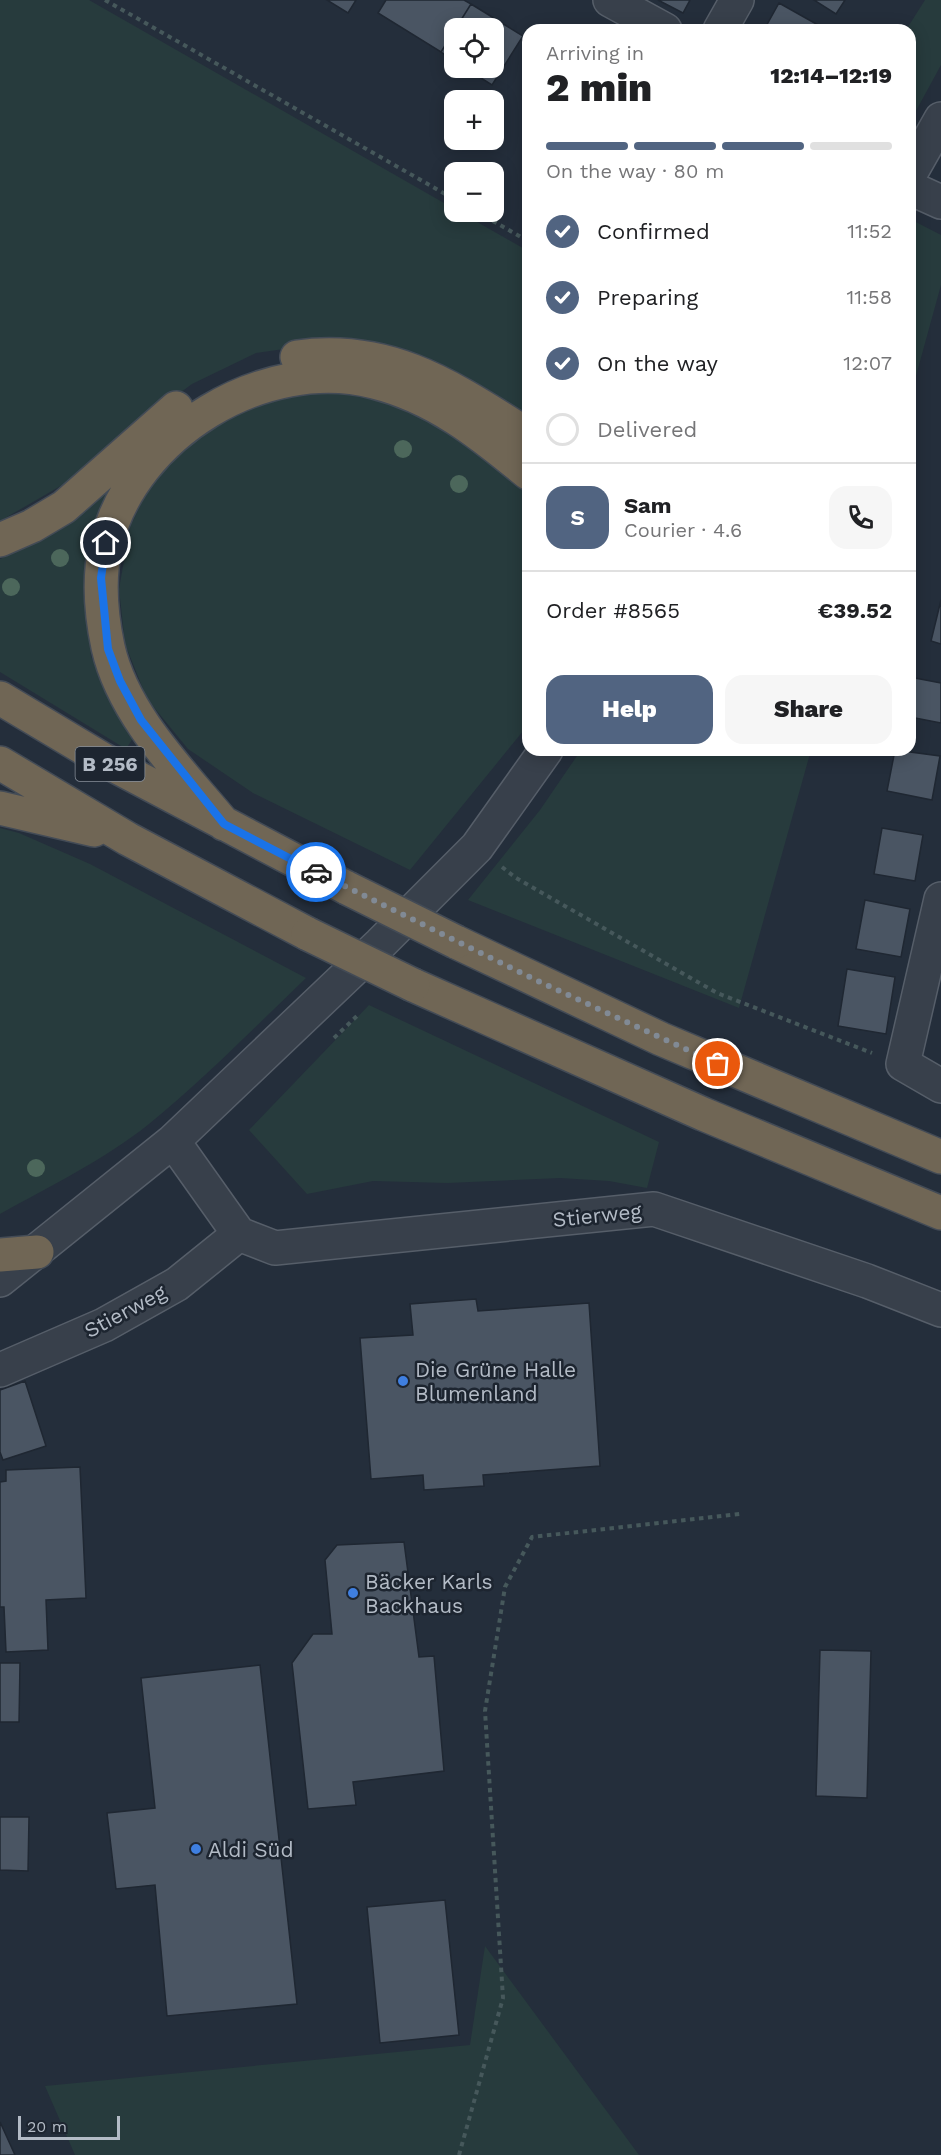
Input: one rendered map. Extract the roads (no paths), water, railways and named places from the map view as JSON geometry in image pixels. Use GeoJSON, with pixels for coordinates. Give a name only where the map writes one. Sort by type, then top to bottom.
{"type":"FeatureCollection","features":[{"type":"Feature","properties":{"kind":"highway"},"geometry":{"type":"LineString","coordinates":[[0,540],[32,526],[64,507],[166,415],[204,389],[241,372],[277,360],[348,355],[382,361],[446,384],[522,431]]}},
{"type":"Feature","properties":{"kind":"highway"},"geometry":{"type":"LineString","coordinates":[[224,824],[141,720],[120,681],[108,649],[101,578],[106,543],[121,507],[142,472],[166,444],[199,417],[239,395],[285,381],[328,377],[373,381],[418,395],[454,416],[522,468]]}},
{"type":"Feature","properties":{"kind":"highway","name":"B 256"},"geometry":{"type":"LineString","coordinates":[[0,698],[102,759],[347,888],[456,942],[661,1039],[941,1157]]}},
{"type":"Feature","properties":{"kind":"highway","name":"B 256"},"geometry":{"type":"LineString","coordinates":[[0,763],[129,839],[308,934],[413,985],[692,1109],[941,1213]]}},
{"type":"Feature","properties":{"kind":"highway"},"geometry":{"type":"LineString","coordinates":[[0,808],[129,839]]}},
{"type":"Feature","properties":{"kind":"highway"},"geometry":{"type":"LineString","coordinates":[[0,1255],[38,1252]]}},
{"type":"Feature","properties":{"kind":"street"},"geometry":{"type":"LineString","coordinates":[[610,0],[654,24]]}},
{"type":"Feature","properties":{"kind":"street"},"geometry":{"type":"LineString","coordinates":[[723,24],[736,0]]}},
{"type":"Feature","properties":{"kind":"street"},"geometry":{"type":"LineString","coordinates":[[916,163],[941,119]]}},
{"type":"Feature","properties":{"kind":"street"},"geometry":{"type":"LineString","coordinates":[[916,191],[941,202]]}},
{"type":"Feature","properties":{"kind":"street"},"geometry":{"type":"LineString","coordinates":[[0,1280],[38,1252],[173,1141],[380,944],[477,847],[542,756]]}},
{"type":"Feature","properties":{"kind":"street"},"geometry":{"type":"LineString","coordinates":[[941,899],[903,1064],[941,1086]]}},
{"type":"Feature","properties":{"kind":"street"},"geometry":{"type":"LineString","coordinates":[[173,1141],[239,1234]]}},
{"type":"Feature","properties":{"kind":"street","name":"Stierweg"},"geometry":{"type":"LineString","coordinates":[[0,1370],[104,1325],[162,1293],[177,1284],[239,1234],[275,1248],[654,1209],[867,1281],[941,1310]]}},
{"type":"Feature","properties":{"kind":"place","name":"Die Grüne Halle Blumenland"},"geometry":{"type":"Point","coordinates":[403,1381]}},
{"type":"Feature","properties":{"kind":"place","name":"Bäcker Karls Backhaus"},"geometry":{"type":"Point","coordinates":[353,1593]}},
{"type":"Feature","properties":{"kind":"place","name":"Aldi Süd"},"geometry":{"type":"Point","coordinates":[196,1849]}}]}
